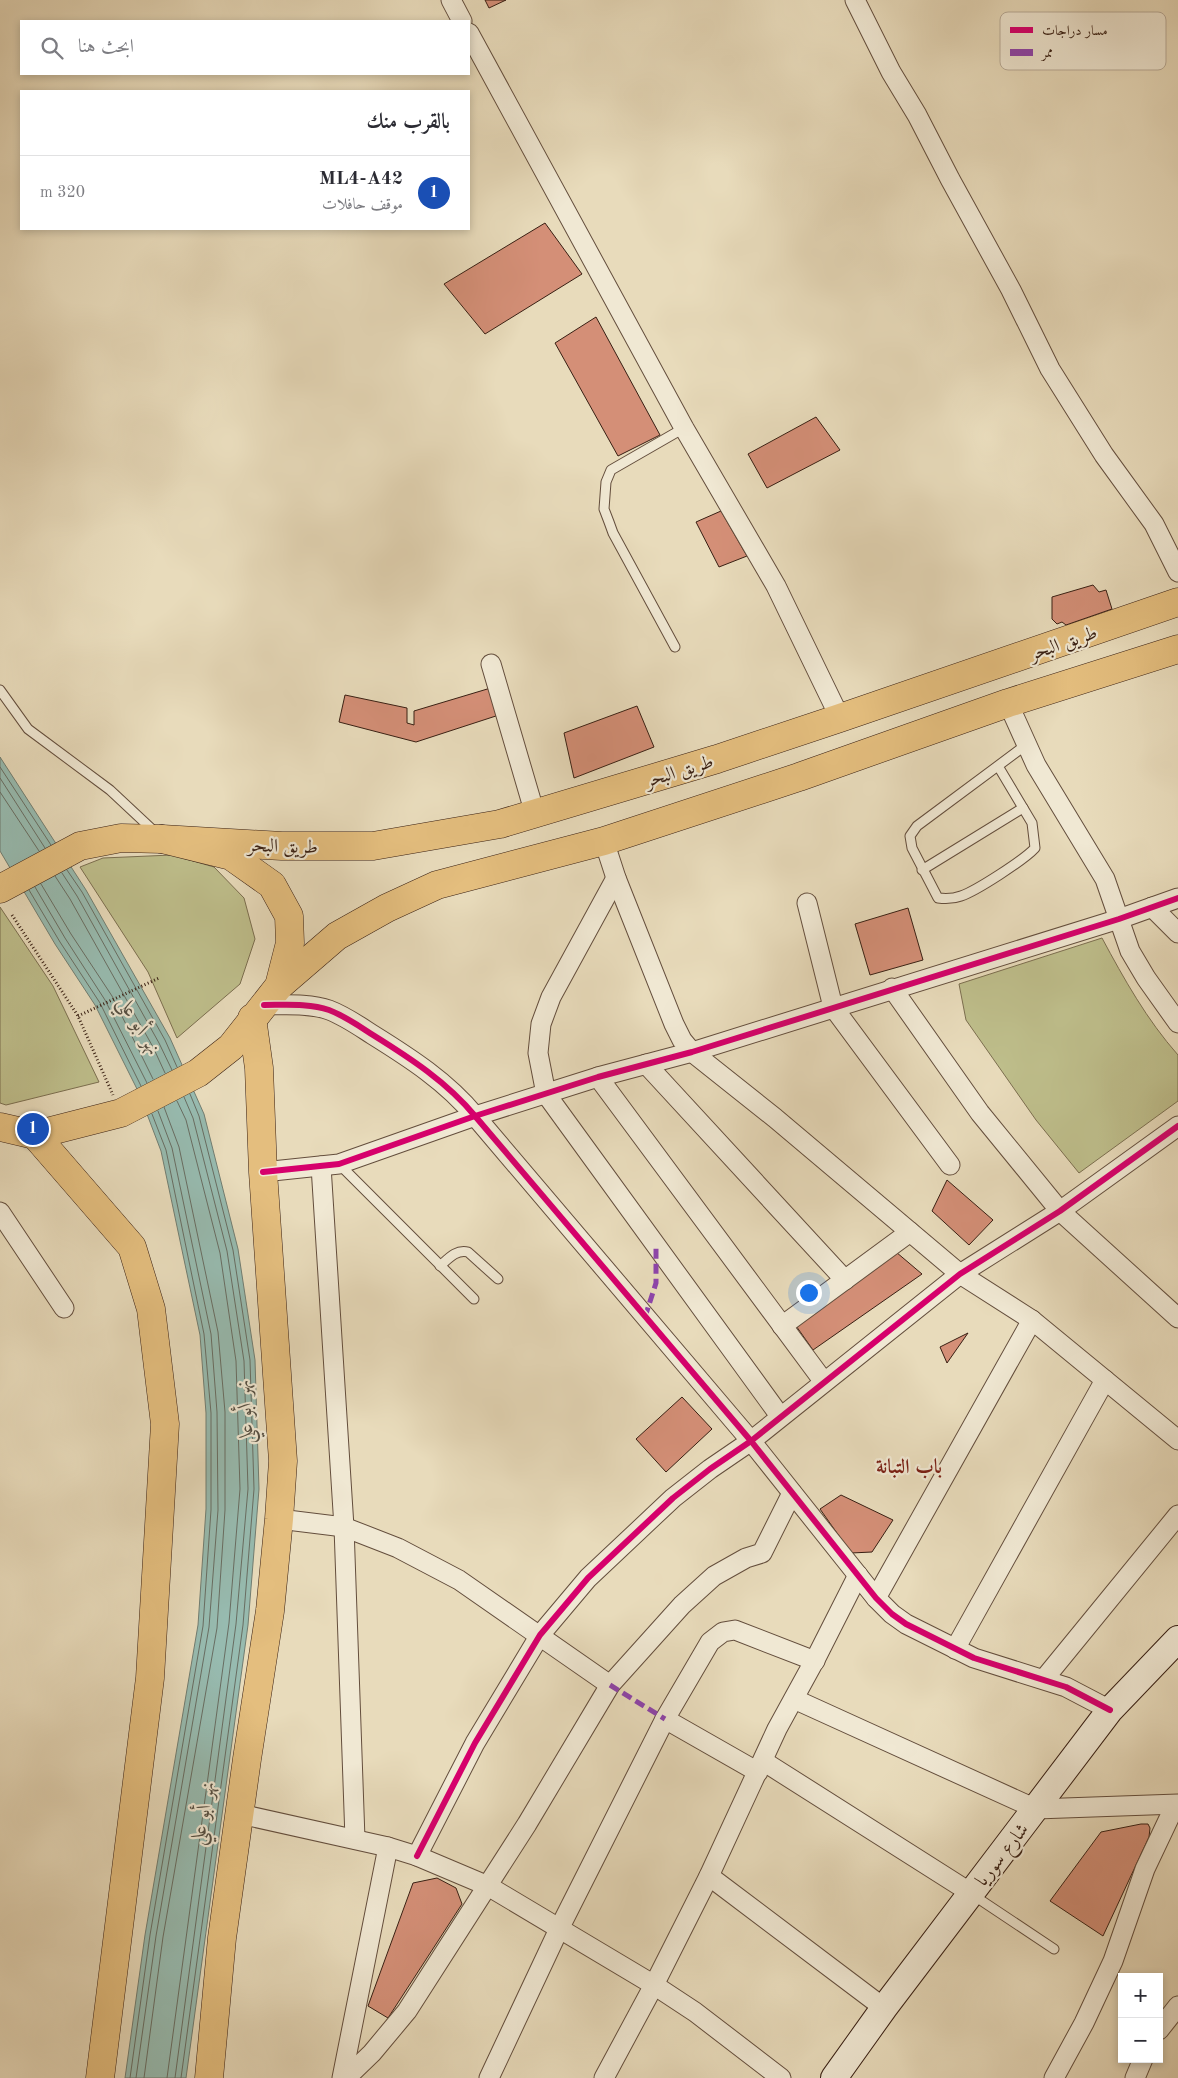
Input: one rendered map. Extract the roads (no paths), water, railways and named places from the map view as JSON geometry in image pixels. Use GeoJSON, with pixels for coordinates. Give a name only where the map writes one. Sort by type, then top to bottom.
{"type":"FeatureCollection","features":[{"type":"Feature","properties":{"kind":"main road","name":"طريق البحر"},"geometry":{"type":"LineString","coordinates":[[162,839],[282,846],[373,846],[500,824],[717,758],[840,718],[1178,602]]}},
{"type":"Feature","properties":{"kind":"main road"},"geometry":{"type":"LineString","coordinates":[[0,1127],[35,1135],[121,1112],[198,1073],[231,1047],[265,1003],[337,936],[387,908],[437,885],[604,841],[799,777],[1008,703],[1177,653]]}},
{"type":"Feature","properties":{"kind":"main road"},"geometry":{"type":"LineString","coordinates":[[0,889],[80,846],[121,838],[162,839],[231,856],[272,885],[289,916],[290,943],[265,1003],[259,1076],[263,1172],[282,1462],[279,1519],[270,1611],[222,1938],[210,2078]]}},
{"type":"Feature","properties":{"kind":"main road"},"geometry":{"type":"LineString","coordinates":[[35,1135],[132,1247],[151,1309],[165,1424],[150,1678],[100,2078]]}},
{"type":"Feature","properties":{"kind":"street"},"geometry":{"type":"LineString","coordinates":[[451,0],[461,20]]}},
{"type":"Feature","properties":{"kind":"street"},"geometry":{"type":"LineString","coordinates":[[855,0],[891,72],[917,115],[1011,290],[1050,369],[1104,455],[1154,524],[1178,572]]}},
{"type":"Feature","properties":{"kind":"street"},"geometry":{"type":"LineString","coordinates":[[470,35],[684,428],[776,586],[840,718]]}},
{"type":"Feature","properties":{"kind":"street"},"geometry":{"type":"LineString","coordinates":[[490,664],[534,814]]}},
{"type":"Feature","properties":{"kind":"street"},"geometry":{"type":"LineString","coordinates":[[1008,703],[1026,745],[1046,784],[1105,879],[1130,951],[1178,1023]]}},
{"type":"Feature","properties":{"kind":"street"},"geometry":{"type":"LineString","coordinates":[[604,841],[616,878],[678,1032],[692,1052],[775,1118],[960,1274],[1032,1320],[1178,1440]]}},
{"type":"Feature","properties":{"kind":"street"},"geometry":{"type":"LineString","coordinates":[[616,878],[551,997],[542,1024],[538,1053],[546,1094],[780,1416]]}},
{"type":"Feature","properties":{"kind":"street"},"geometry":{"type":"LineString","coordinates":[[263,1172],[330,1165],[598,1077],[692,1052],[1178,898]]}},
{"type":"Feature","properties":{"kind":"street"},"geometry":{"type":"LineString","coordinates":[[807,903],[833,1007],[950,1164]]}},
{"type":"Feature","properties":{"kind":"street"},"geometry":{"type":"LineString","coordinates":[[1152,907],[1178,933]]}},
{"type":"Feature","properties":{"kind":"street"},"geometry":{"type":"LineString","coordinates":[[892,988],[980,1113],[1060,1211],[1178,1318]]}},
{"type":"Feature","properties":{"kind":"street"},"geometry":{"type":"LineString","coordinates":[[265,1003],[314,1007],[328,1010],[344,1017],[401,1053],[449,1088],[475,1116],[751,1442],[876,1598],[892,1614],[906,1624],[974,1658],[1066,1687],[1110,1710]]}},
{"type":"Feature","properties":{"kind":"street"},"geometry":{"type":"LineString","coordinates":[[646,1064],[845,1280]]}},
{"type":"Feature","properties":{"kind":"street"},"geometry":{"type":"LineString","coordinates":[[598,1077],[824,1382]]}},
{"type":"Feature","properties":{"kind":"street"},"geometry":{"type":"LineString","coordinates":[[417,1856],[475,1743],[540,1635],[588,1578],[673,1498],[710,1469],[751,1442],[780,1416],[960,1274],[1060,1211],[1178,1126]]}},
{"type":"Feature","properties":{"kind":"street"},"geometry":{"type":"LineString","coordinates":[[330,1165],[355,1839]]}},
{"type":"Feature","properties":{"kind":"street"},"geometry":{"type":"LineString","coordinates":[[0,1212],[64,1308]]}},
{"type":"Feature","properties":{"kind":"street"},"geometry":{"type":"LineString","coordinates":[[782,1326],[910,1232]]}},
{"type":"Feature","properties":{"kind":"street"},"geometry":{"type":"LineString","coordinates":[[876,1598],[1032,1320]]}},
{"type":"Feature","properties":{"kind":"street"},"geometry":{"type":"LineString","coordinates":[[955,1649],[1105,1380]]}},
{"type":"Feature","properties":{"kind":"street"},"geometry":{"type":"LineString","coordinates":[[346,2078],[372,2053],[407,2011],[488,1886],[610,1685],[682,1605],[714,1576],[746,1558],[762,1553],[792,1493]]}},
{"type":"Feature","properties":{"kind":"street"},"geometry":{"type":"LineString","coordinates":[[1044,1679],[1178,1515]]}},
{"type":"Feature","properties":{"kind":"street"},"geometry":{"type":"LineString","coordinates":[[279,1519],[344,1527],[398,1548],[459,1580],[610,1685]]}},
{"type":"Feature","properties":{"kind":"street"},"geometry":{"type":"LineString","coordinates":[[604,2078],[709,1876],[777,1729],[815,1661],[858,1575]]}},
{"type":"Feature","properties":{"kind":"street"},"geometry":{"type":"LineString","coordinates":[[489,2078],[559,1929],[665,1719],[710,1642],[723,1632],[735,1630],[815,1661]]}},
{"type":"Feature","properties":{"kind":"street","name":"شارع سوريا"},"geometry":{"type":"LineString","coordinates":[[834,2078],[884,2008],[1110,1710],[1178,1639]]}},
{"type":"Feature","properties":{"kind":"street"},"geometry":{"type":"LineString","coordinates":[[794,1700],[1036,1809],[1178,1806]]}},
{"type":"Feature","properties":{"kind":"street"},"geometry":{"type":"LineString","coordinates":[[665,1719],[760,1766],[971,1893]]}},
{"type":"Feature","properties":{"kind":"street"},"geometry":{"type":"LineString","coordinates":[[1054,2078],[1088,2014],[1113,1961],[1145,1869],[1171,1814],[1178,1806]]}},
{"type":"Feature","properties":{"kind":"street"},"geometry":{"type":"LineString","coordinates":[[240,1814],[388,1847],[417,1856],[488,1886],[654,1985],[695,2012],[781,2078]]}},
{"type":"Feature","properties":{"kind":"street"},"geometry":{"type":"LineString","coordinates":[[342,2078],[388,1847]]}},
{"type":"Feature","properties":{"kind":"street"},"geometry":{"type":"LineString","coordinates":[[709,1876],[884,2008]]}},
{"type":"Feature","properties":{"kind":"street"},"geometry":{"type":"LineString","coordinates":[[1163,2025],[1178,2006]]}},
{"type":"Feature","properties":{"kind":"street"},"geometry":{"type":"LineString","coordinates":[[1136,2078],[1142,2063]]}},
{"type":"Feature","properties":{"kind":"lane"},"geometry":{"type":"LineString","coordinates":[[675,647],[613,533],[604,509],[606,482],[611,470],[684,428]]}},
{"type":"Feature","properties":{"kind":"lane"},"geometry":{"type":"LineString","coordinates":[[0,690],[28,729],[110,790],[162,839]]}},
{"type":"Feature","properties":{"kind":"lane"},"geometry":{"type":"LineString","coordinates":[[998,766],[1032,823],[1035,848],[1027,857],[963,896],[950,899],[938,898],[912,848],[910,836],[917,826],[1026,745]]}},
{"type":"Feature","properties":{"kind":"lane"},"geometry":{"type":"LineString","coordinates":[[922,870],[1023,808]]}},
{"type":"Feature","properties":{"kind":"lane"},"geometry":{"type":"LineString","coordinates":[[330,1165],[474,1299]]}},
{"type":"Feature","properties":{"kind":"lane"},"geometry":{"type":"LineString","coordinates":[[440,1266],[456,1253],[464,1250],[498,1280]]}},
{"type":"Feature","properties":{"kind":"lane"},"geometry":{"type":"LineString","coordinates":[[971,1893],[1054,1948]]}},
{"type":"Feature","properties":{"kind":"water","name":"نهر أبو علي"},"geometry":{"type":"Polygon","coordinates":[[[0,757],[86,890],[170,1038],[204,1114],[238,1249],[255,1360],[259,1489],[248,1625],[186,2078],[125,2078],[145,1935],[198,1625],[206,1509],[206,1413],[200,1335],[161,1151],[139,1093],[95,1005],[55,944],[0,851],[0,757]]]}},
{"type":"Feature","properties":{"kind":"place","name":"ML4-A42"},"geometry":{"type":"Point","coordinates":[33,1129]}},
{"type":"Feature","properties":{"kind":"district","name":"باب التبانة"},"geometry":{"type":"Point","coordinates":[909,1466]}}]}
